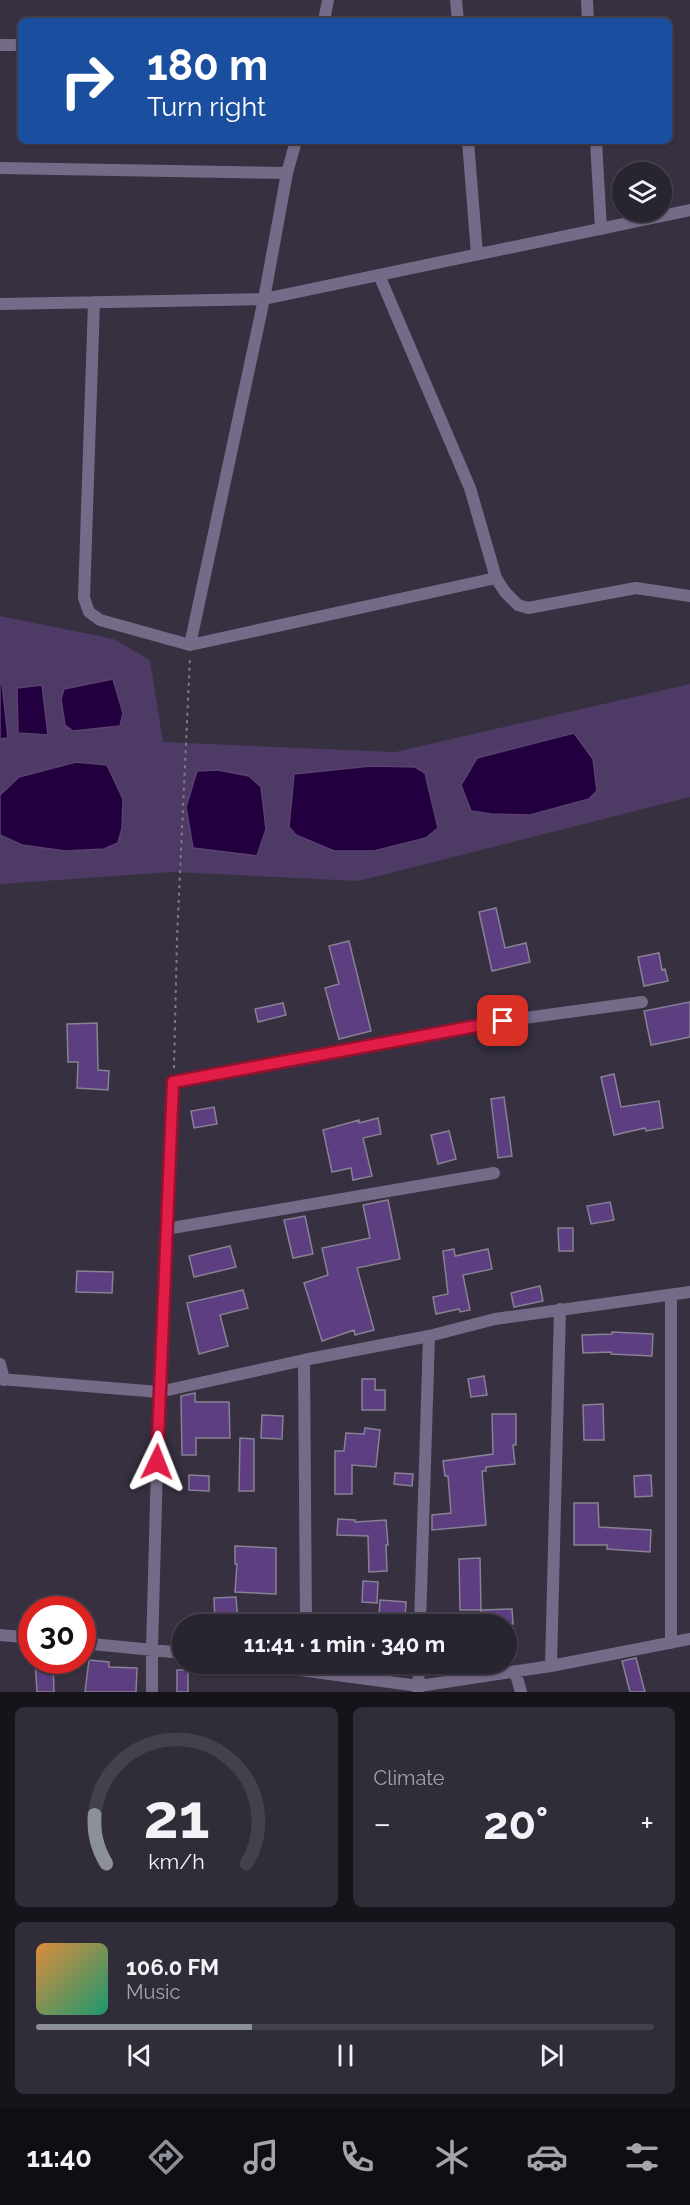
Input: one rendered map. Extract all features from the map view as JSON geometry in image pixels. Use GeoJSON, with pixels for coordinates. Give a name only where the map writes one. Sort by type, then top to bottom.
{"type":"FeatureCollection","features":[{"type":"Feature","properties":{"kind":"street"},"geometry":{"type":"LineString","coordinates":[[325,18],[328,0]]}},
{"type":"Feature","properties":{"kind":"street"},"geometry":{"type":"LineString","coordinates":[[456,0],[458,18]]}},
{"type":"Feature","properties":{"kind":"street"},"geometry":{"type":"LineString","coordinates":[[587,0],[588,18]]}},
{"type":"Feature","properties":{"kind":"street"},"geometry":{"type":"LineString","coordinates":[[0,45],[18,45]]}},
{"type":"Feature","properties":{"kind":"street"},"geometry":{"type":"LineString","coordinates":[[190,645],[264,299],[287,173],[295,144]]}},
{"type":"Feature","properties":{"kind":"street"},"geometry":{"type":"LineString","coordinates":[[468,144],[477,254]]}},
{"type":"Feature","properties":{"kind":"street"},"geometry":{"type":"LineString","coordinates":[[596,144],[601,229]]}},
{"type":"Feature","properties":{"kind":"street"},"geometry":{"type":"LineString","coordinates":[[0,168],[287,173]]}},
{"type":"Feature","properties":{"kind":"street"},"geometry":{"type":"LineString","coordinates":[[0,304],[264,299],[690,210]]}},
{"type":"Feature","properties":{"kind":"street"},"geometry":{"type":"LineString","coordinates":[[380,275],[470,488],[496,578],[505,592],[518,605],[528,608],[636,588],[690,596]]}},
{"type":"Feature","properties":{"kind":"street"},"geometry":{"type":"LineString","coordinates":[[94,302],[84,598],[89,612],[100,620],[190,645],[496,578]]}},
{"type":"Feature","properties":{"kind":"street"},"geometry":{"type":"LineString","coordinates":[[152,1692],[159,1392],[173,1082],[503,1021],[642,1002]]}},
{"type":"Feature","properties":{"kind":"street"},"geometry":{"type":"LineString","coordinates":[[166,1229],[494,1173]]}},
{"type":"Feature","properties":{"kind":"street"},"geometry":{"type":"LineString","coordinates":[[0,1364],[2,1379],[159,1392],[304,1360],[429,1336],[495,1319],[690,1292]]}},
{"type":"Feature","properties":{"kind":"street"},"geometry":{"type":"LineString","coordinates":[[671,1294],[671,1643]]}},
{"type":"Feature","properties":{"kind":"street"},"geometry":{"type":"LineString","coordinates":[[550,1666],[560,1309]]}},
{"type":"Feature","properties":{"kind":"street"},"geometry":{"type":"LineString","coordinates":[[420,1614],[429,1336]]}},
{"type":"Feature","properties":{"kind":"street"},"geometry":{"type":"LineString","coordinates":[[304,1360],[306,1614]]}},
{"type":"Feature","properties":{"kind":"street"},"geometry":{"type":"LineString","coordinates":[[0,1635],[18,1637]]}},
{"type":"Feature","properties":{"kind":"street"},"geometry":{"type":"LineString","coordinates":[[517,1671],[690,1639]]}},
{"type":"Feature","properties":{"kind":"street"},"geometry":{"type":"LineString","coordinates":[[96,1644],[172,1652]]}},
{"type":"Feature","properties":{"kind":"street"},"geometry":{"type":"LineString","coordinates":[[342,1674],[418,1689],[499,1674]]}},
{"type":"Feature","properties":{"kind":"street"},"geometry":{"type":"LineString","coordinates":[[418,1689],[419,1674]]}},
{"type":"Feature","properties":{"kind":"street"},"geometry":{"type":"LineString","coordinates":[[516,1674],[521,1692]]}},
{"type":"Feature","properties":{"kind":"path"},"geometry":{"type":"LineString","coordinates":[[173,1082],[190,645]]}},
{"type":"Feature","properties":{"kind":"shaded area"},"geometry":{"type":"Polygon","coordinates":[[[0,616],[114,639],[150,660],[163,742],[395,752],[690,684],[690,797],[359,881],[173,872],[0,884],[0,616]]]}},
{"type":"Feature","properties":{"kind":"shaded area"},"geometry":{"type":"Polygon","coordinates":[[[113,679],[123,713],[120,726],[73,731],[65,725],[61,699],[64,689],[113,679]]]}},
{"type":"Feature","properties":{"kind":"shaded area"},"geometry":{"type":"Polygon","coordinates":[[[0,683],[2,683],[8,738],[0,739],[0,683]]]}},
{"type":"Feature","properties":{"kind":"shaded area"},"geometry":{"type":"Polygon","coordinates":[[[42,685],[48,735],[18,733],[17,688],[42,685]]]}},
{"type":"Feature","properties":{"kind":"shaded area"},"geometry":{"type":"Polygon","coordinates":[[[574,733],[593,759],[597,791],[589,799],[530,815],[471,811],[461,785],[477,758],[574,733]]]}},
{"type":"Feature","properties":{"kind":"shaded area"},"geometry":{"type":"Polygon","coordinates":[[[76,762],[107,765],[123,799],[122,828],[118,843],[104,849],[65,851],[22,845],[0,835],[0,795],[19,777],[76,762]]]}},
{"type":"Feature","properties":{"kind":"shaded area"},"geometry":{"type":"Polygon","coordinates":[[[371,766],[415,767],[425,773],[438,828],[426,838],[374,851],[334,851],[296,835],[289,827],[294,774],[371,766]]]}},
{"type":"Feature","properties":{"kind":"shaded area"},"geometry":{"type":"Polygon","coordinates":[[[218,770],[249,776],[261,787],[266,829],[257,856],[193,848],[186,807],[197,771],[218,770]]]}},
{"type":"Feature","properties":{"kind":"building"},"geometry":{"type":"Polygon","coordinates":[[[496,908],[505,948],[526,943],[530,962],[492,971],[479,912],[496,908]]]}},
{"type":"Feature","properties":{"kind":"building"},"geometry":{"type":"Polygon","coordinates":[[[349,941],[371,1031],[339,1039],[325,988],[339,984],[329,946],[349,941]]]}},
{"type":"Feature","properties":{"kind":"building"},"geometry":{"type":"Polygon","coordinates":[[[659,953],[662,970],[665,969],[668,981],[644,986],[638,957],[659,953]]]}},
{"type":"Feature","properties":{"kind":"building"},"geometry":{"type":"Polygon","coordinates":[[[690,1002],[690,1037],[651,1045],[644,1011],[690,1002]]]}},
{"type":"Feature","properties":{"kind":"building"},"geometry":{"type":"Polygon","coordinates":[[[283,1003],[286,1015],[258,1022],[255,1009],[283,1003]]]}},
{"type":"Feature","properties":{"kind":"building"},"geometry":{"type":"Polygon","coordinates":[[[97,1023],[98,1070],[109,1071],[108,1090],[77,1088],[78,1062],[68,1062],[67,1024],[97,1023]]]}},
{"type":"Feature","properties":{"kind":"building"},"geometry":{"type":"Polygon","coordinates":[[[614,1074],[621,1107],[659,1101],[663,1128],[646,1131],[645,1128],[614,1135],[601,1077],[614,1074]]]}},
{"type":"Feature","properties":{"kind":"building"},"geometry":{"type":"Polygon","coordinates":[[[504,1097],[512,1156],[498,1158],[491,1099],[504,1097]]]}},
{"type":"Feature","properties":{"kind":"building"},"geometry":{"type":"Polygon","coordinates":[[[214,1107],[217,1124],[194,1128],[191,1111],[214,1107]]]}},
{"type":"Feature","properties":{"kind":"building"},"geometry":{"type":"Polygon","coordinates":[[[378,1118],[381,1134],[363,1138],[372,1176],[353,1180],[351,1168],[332,1172],[323,1130],[359,1120],[359,1123],[378,1118]]]}},
{"type":"Feature","properties":{"kind":"building"},"geometry":{"type":"Polygon","coordinates":[[[449,1131],[456,1159],[438,1164],[431,1135],[449,1131]]]}},
{"type":"Feature","properties":{"kind":"building"},"geometry":{"type":"Polygon","coordinates":[[[388,1200],[400,1259],[357,1268],[374,1330],[355,1335],[354,1330],[322,1341],[304,1283],[328,1275],[322,1248],[370,1238],[363,1205],[388,1200]]]}},
{"type":"Feature","properties":{"kind":"building"},"geometry":{"type":"Polygon","coordinates":[[[610,1202],[614,1220],[591,1224],[587,1206],[610,1202]]]}},
{"type":"Feature","properties":{"kind":"building"},"geometry":{"type":"Polygon","coordinates":[[[305,1216],[313,1254],[293,1258],[284,1220],[305,1216]]]}},
{"type":"Feature","properties":{"kind":"building"},"geometry":{"type":"Polygon","coordinates":[[[558,1228],[573,1228],[573,1251],[559,1251],[558,1228]]]}},
{"type":"Feature","properties":{"kind":"building"},"geometry":{"type":"Polygon","coordinates":[[[230,1246],[236,1267],[194,1277],[189,1256],[230,1246]]]}},
{"type":"Feature","properties":{"kind":"building"},"geometry":{"type":"Polygon","coordinates":[[[454,1249],[455,1256],[488,1249],[492,1269],[463,1275],[470,1310],[460,1312],[459,1309],[436,1314],[433,1297],[448,1294],[443,1251],[454,1249]]]}},
{"type":"Feature","properties":{"kind":"building"},"geometry":{"type":"Polygon","coordinates":[[[77,1271],[113,1272],[112,1293],[76,1292],[77,1271]]]}},
{"type":"Feature","properties":{"kind":"building"},"geometry":{"type":"Polygon","coordinates":[[[540,1286],[543,1301],[514,1307],[511,1293],[540,1286]]]}},
{"type":"Feature","properties":{"kind":"building"},"geometry":{"type":"Polygon","coordinates":[[[243,1290],[248,1308],[220,1315],[228,1346],[199,1354],[187,1303],[243,1290]]]}},
{"type":"Feature","properties":{"kind":"building"},"geometry":{"type":"Polygon","coordinates":[[[612,1332],[653,1334],[652,1356],[611,1354],[611,1352],[583,1353],[582,1335],[612,1334],[612,1332]]]}},
{"type":"Feature","properties":{"kind":"building"},"geometry":{"type":"Polygon","coordinates":[[[484,1376],[487,1395],[471,1397],[468,1379],[484,1376]]]}},
{"type":"Feature","properties":{"kind":"building"},"geometry":{"type":"Polygon","coordinates":[[[362,1379],[375,1379],[375,1390],[385,1390],[385,1410],[362,1410],[362,1379]]]}},
{"type":"Feature","properties":{"kind":"building"},"geometry":{"type":"Polygon","coordinates":[[[195,1393],[195,1402],[229,1402],[230,1438],[196,1438],[196,1455],[182,1455],[181,1396],[195,1393]]]}},
{"type":"Feature","properties":{"kind":"building"},"geometry":{"type":"Polygon","coordinates":[[[603,1404],[604,1440],[584,1440],[583,1405],[603,1404]]]}},
{"type":"Feature","properties":{"kind":"building"},"geometry":{"type":"Polygon","coordinates":[[[492,1414],[516,1414],[516,1445],[513,1445],[515,1464],[486,1467],[486,1471],[482,1471],[486,1525],[432,1530],[432,1515],[451,1513],[448,1476],[445,1476],[443,1461],[493,1454],[492,1414]]]}},
{"type":"Feature","properties":{"kind":"building"},"geometry":{"type":"Polygon","coordinates":[[[262,1415],[283,1416],[282,1439],[261,1438],[262,1415]]]}},
{"type":"Feature","properties":{"kind":"building"},"geometry":{"type":"Polygon","coordinates":[[[365,1428],[380,1430],[376,1467],[352,1465],[352,1494],[335,1494],[335,1451],[344,1451],[346,1433],[364,1434],[365,1428]]]}},
{"type":"Feature","properties":{"kind":"building"},"geometry":{"type":"Polygon","coordinates":[[[240,1438],[254,1439],[254,1491],[239,1491],[240,1438]]]}},
{"type":"Feature","properties":{"kind":"building"},"geometry":{"type":"Polygon","coordinates":[[[395,1473],[413,1474],[412,1486],[394,1484],[395,1473]]]}},
{"type":"Feature","properties":{"kind":"building"},"geometry":{"type":"Polygon","coordinates":[[[189,1475],[209,1476],[209,1491],[189,1490],[189,1475]]]}},
{"type":"Feature","properties":{"kind":"building"},"geometry":{"type":"Polygon","coordinates":[[[651,1475],[652,1496],[635,1497],[634,1476],[651,1475]]]}},
{"type":"Feature","properties":{"kind":"building"},"geometry":{"type":"Polygon","coordinates":[[[574,1503],[598,1503],[599,1527],[651,1530],[650,1552],[607,1549],[607,1545],[574,1545],[574,1503]]]}},
{"type":"Feature","properties":{"kind":"building"},"geometry":{"type":"Polygon","coordinates":[[[338,1519],[355,1520],[355,1522],[386,1520],[387,1571],[369,1572],[368,1536],[337,1535],[338,1519]]]}},
{"type":"Feature","properties":{"kind":"building"},"geometry":{"type":"Polygon","coordinates":[[[235,1546],[276,1548],[276,1594],[235,1592],[237,1564],[235,1564],[235,1546]]]}},
{"type":"Feature","properties":{"kind":"building"},"geometry":{"type":"Polygon","coordinates":[[[480,1558],[481,1610],[460,1610],[459,1559],[480,1558]]]}},
{"type":"Feature","properties":{"kind":"building"},"geometry":{"type":"Polygon","coordinates":[[[363,1581],[378,1582],[377,1603],[362,1602],[363,1581]]]}},
{"type":"Feature","properties":{"kind":"building"},"geometry":{"type":"Polygon","coordinates":[[[236,1597],[237,1614],[215,1614],[214,1598],[236,1597]]]}},
{"type":"Feature","properties":{"kind":"building"},"geometry":{"type":"Polygon","coordinates":[[[380,1600],[406,1602],[405,1614],[379,1614],[380,1600]]]}},
{"type":"Feature","properties":{"kind":"building"},"geometry":{"type":"Polygon","coordinates":[[[512,1609],[512,1614],[481,1614],[481,1610],[512,1609]]]}},
{"type":"Feature","properties":{"kind":"building"},"geometry":{"type":"Polygon","coordinates":[[[636,1658],[645,1692],[630,1692],[622,1661],[636,1658]]]}},
{"type":"Feature","properties":{"kind":"building"},"geometry":{"type":"Polygon","coordinates":[[[96,1661],[109,1662],[109,1667],[137,1668],[136,1692],[85,1692],[87,1674],[96,1674],[96,1661]]]}},
{"type":"Feature","properties":{"kind":"building"},"geometry":{"type":"Polygon","coordinates":[[[36,1674],[53,1674],[54,1692],[37,1692],[36,1674]]]}},
{"type":"Feature","properties":{"kind":"building"},"geometry":{"type":"Polygon","coordinates":[[[177,1674],[188,1674],[188,1692],[177,1692],[177,1674]]]}},
{"type":"Feature","properties":{"kind":"route"},"geometry":{"type":"LineString","coordinates":[[157,1462],[173,1082],[503,1021]]}}]}
